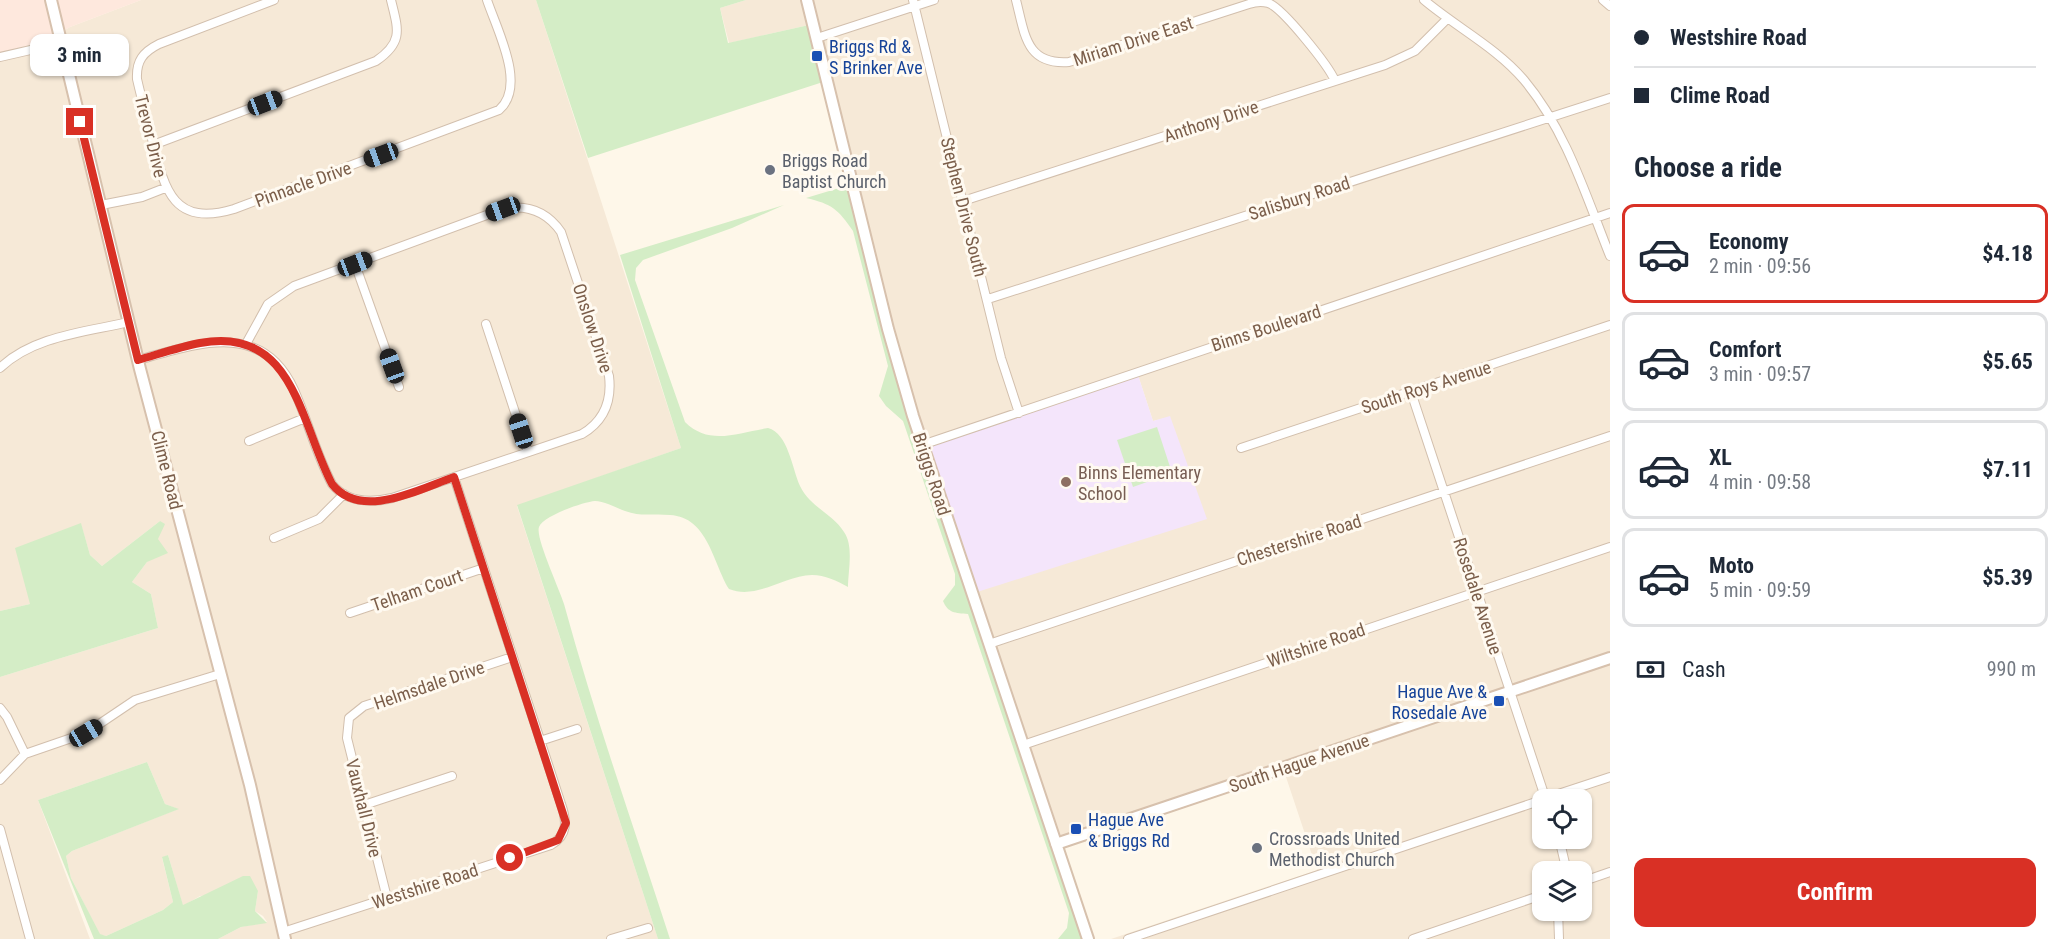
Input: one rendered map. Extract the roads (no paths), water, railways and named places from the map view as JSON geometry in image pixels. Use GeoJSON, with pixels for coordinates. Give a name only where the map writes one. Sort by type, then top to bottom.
{"type":"FeatureCollection","features":[{"type":"Feature","properties":{"kind":"street","name":"Clime Road"},"geometry":{"type":"LineString","coordinates":[[51,0],[138,360],[250,785],[284,935]]}},
{"type":"Feature","properties":{"kind":"street","name":"Trevor Drive"},"geometry":{"type":"LineString","coordinates":[[165,188],[138,84],[136,68],[140,58],[148,49],[274,0]]}},
{"type":"Feature","properties":{"kind":"street"},"geometry":{"type":"LineString","coordinates":[[153,145],[376,61],[388,53],[397,34],[391,0]]}},
{"type":"Feature","properties":{"kind":"street","name":"Pinnacle Drive"},"geometry":{"type":"LineString","coordinates":[[165,188],[180,205],[190,210],[218,214],[499,110],[507,103],[512,83],[487,0]]}},
{"type":"Feature","properties":{"kind":"street","name":"Briggs Road"},"geometry":{"type":"LineString","coordinates":[[807,0],[895,356],[922,445],[1088,939]]}},
{"type":"Feature","properties":{"kind":"street"},"geometry":{"type":"LineString","coordinates":[[817,38],[914,3],[934,0]]}},
{"type":"Feature","properties":{"kind":"street","name":"Miriam Drive East"},"geometry":{"type":"LineString","coordinates":[[1016,0],[1031,48],[1039,58],[1052,63],[1070,62],[1249,3],[1268,3],[1280,11],[1330,68],[1335,81]]}},
{"type":"Feature","properties":{"kind":"street"},"geometry":{"type":"LineString","coordinates":[[1424,0],[1507,63],[1524,79],[1550,117],[1610,256]]}},
{"type":"Feature","properties":{"kind":"street"},"geometry":{"type":"LineString","coordinates":[[1603,0],[1610,6]]}},
{"type":"Feature","properties":{"kind":"street","name":"Stephen Drive South"},"geometry":{"type":"LineString","coordinates":[[914,3],[1002,358],[1019,413]]}},
{"type":"Feature","properties":{"kind":"street","name":"Anthony Drive"},"geometry":{"type":"LineString","coordinates":[[963,201],[1385,65],[1416,51],[1447,19]]}},
{"type":"Feature","properties":{"kind":"street"},"geometry":{"type":"LineString","coordinates":[[0,57],[61,43]]}},
{"type":"Feature","properties":{"kind":"street","name":"Salisbury Road"},"geometry":{"type":"LineString","coordinates":[[988,299],[1610,98]]}},
{"type":"Feature","properties":{"kind":"street"},"geometry":{"type":"LineString","coordinates":[[101,205],[142,197],[165,188]]}},
{"type":"Feature","properties":{"kind":"street","name":"Onslow Drive"},"geometry":{"type":"LineString","coordinates":[[344,494],[358,500],[374,502],[528,453],[588,430],[603,415],[610,390],[609,376],[565,241],[550,219],[523,207],[503,209],[355,264]]}},
{"type":"Feature","properties":{"kind":"street","name":"Binns Boulevard"},"geometry":{"type":"LineString","coordinates":[[922,445],[1610,213]]}},
{"type":"Feature","properties":{"kind":"street"},"geometry":{"type":"LineString","coordinates":[[246,344],[268,304],[294,286],[355,264],[399,387]]}},
{"type":"Feature","properties":{"kind":"street"},"geometry":{"type":"LineString","coordinates":[[0,368],[18,353],[41,343],[129,322]]}},
{"type":"Feature","properties":{"kind":"street"},"geometry":{"type":"LineString","coordinates":[[486,324],[528,453]]}},
{"type":"Feature","properties":{"kind":"street","name":"South Roys Avenue"},"geometry":{"type":"LineString","coordinates":[[1241,448],[1610,325]]}},
{"type":"Feature","properties":{"kind":"street"},"geometry":{"type":"LineString","coordinates":[[138,360],[201,343],[246,344],[276,363],[285,373],[329,478],[337,490],[344,494],[318,519],[274,538]]}},
{"type":"Feature","properties":{"kind":"street","name":"Rosedale Avenue"},"geometry":{"type":"LineString","coordinates":[[1411,392],[1541,789]]}},
{"type":"Feature","properties":{"kind":"street"},"geometry":{"type":"LineString","coordinates":[[249,441],[305,418]]}},
{"type":"Feature","properties":{"kind":"street","name":"Chestershire Road"},"geometry":{"type":"LineString","coordinates":[[989,644],[1610,436]]}},
{"type":"Feature","properties":{"kind":"street"},"geometry":{"type":"LineString","coordinates":[[454,477],[540,741],[577,729]]}},
{"type":"Feature","properties":{"kind":"street","name":"Wiltshire Road"},"geometry":{"type":"LineString","coordinates":[[1023,745],[1610,547]]}},
{"type":"Feature","properties":{"kind":"street","name":"Telham Court"},"geometry":{"type":"LineString","coordinates":[[350,612],[484,568]]}},
{"type":"Feature","properties":{"kind":"street","name":"Helmsdale Drive"},"geometry":{"type":"LineString","coordinates":[[349,718],[364,706],[512,657]]}},
{"type":"Feature","properties":{"kind":"street","name":"South Hague Avenue"},"geometry":{"type":"LineString","coordinates":[[1056,844],[1610,658]]}},
{"type":"Feature","properties":{"kind":"street"},"geometry":{"type":"LineString","coordinates":[[0,780],[25,754],[86,733],[141,697],[220,674]]}},
{"type":"Feature","properties":{"kind":"street"},"geometry":{"type":"LineString","coordinates":[[0,708],[7,717],[25,754]]}},
{"type":"Feature","properties":{"kind":"street","name":"Vauxhall Drive"},"geometry":{"type":"LineString","coordinates":[[349,718],[347,738],[387,898]]}},
{"type":"Feature","properties":{"kind":"street","name":"Westshire Road"},"geometry":{"type":"LineString","coordinates":[[284,935],[387,898],[551,845],[563,834],[566,823],[540,741]]}},
{"type":"Feature","properties":{"kind":"street"},"geometry":{"type":"LineString","coordinates":[[364,805],[452,776]]}},
{"type":"Feature","properties":{"kind":"street"},"geometry":{"type":"LineString","coordinates":[[1574,789],[1610,777]]}},
{"type":"Feature","properties":{"kind":"street"},"geometry":{"type":"LineString","coordinates":[[1128,939],[1532,803]]}},
{"type":"Feature","properties":{"kind":"street"},"geometry":{"type":"LineString","coordinates":[[0,829],[30,939]]}},
{"type":"Feature","properties":{"kind":"street"},"geometry":{"type":"LineString","coordinates":[[1592,878],[1610,872]]}},
{"type":"Feature","properties":{"kind":"street"},"geometry":{"type":"LineString","coordinates":[[1413,939],[1532,898]]}},
{"type":"Feature","properties":{"kind":"street"},"geometry":{"type":"LineString","coordinates":[[1558,921],[1559,939]]}},
{"type":"Feature","properties":{"kind":"street"},"geometry":{"type":"LineString","coordinates":[[611,939],[648,928]]}},
{"type":"Feature","properties":{"kind":"place","name":"Briggs Rd & S Brinker Ave"},"geometry":{"type":"Point","coordinates":[817,56]}},
{"type":"Feature","properties":{"kind":"place","name":"Briggs Road Baptist Church"},"geometry":{"type":"Point","coordinates":[770,170]}},
{"type":"Feature","properties":{"kind":"place","name":"Binns Elementary School"},"geometry":{"type":"Point","coordinates":[1066,482]}},
{"type":"Feature","properties":{"kind":"place","name":"Hague Ave & Rosedale Ave"},"geometry":{"type":"Point","coordinates":[1499,701]}},
{"type":"Feature","properties":{"kind":"place","name":"Hague Ave & Briggs Rd"},"geometry":{"type":"Point","coordinates":[1076,829]}},
{"type":"Feature","properties":{"kind":"place","name":"Crossroads United Methodist Church"},"geometry":{"type":"Point","coordinates":[1257,848]}}]}
